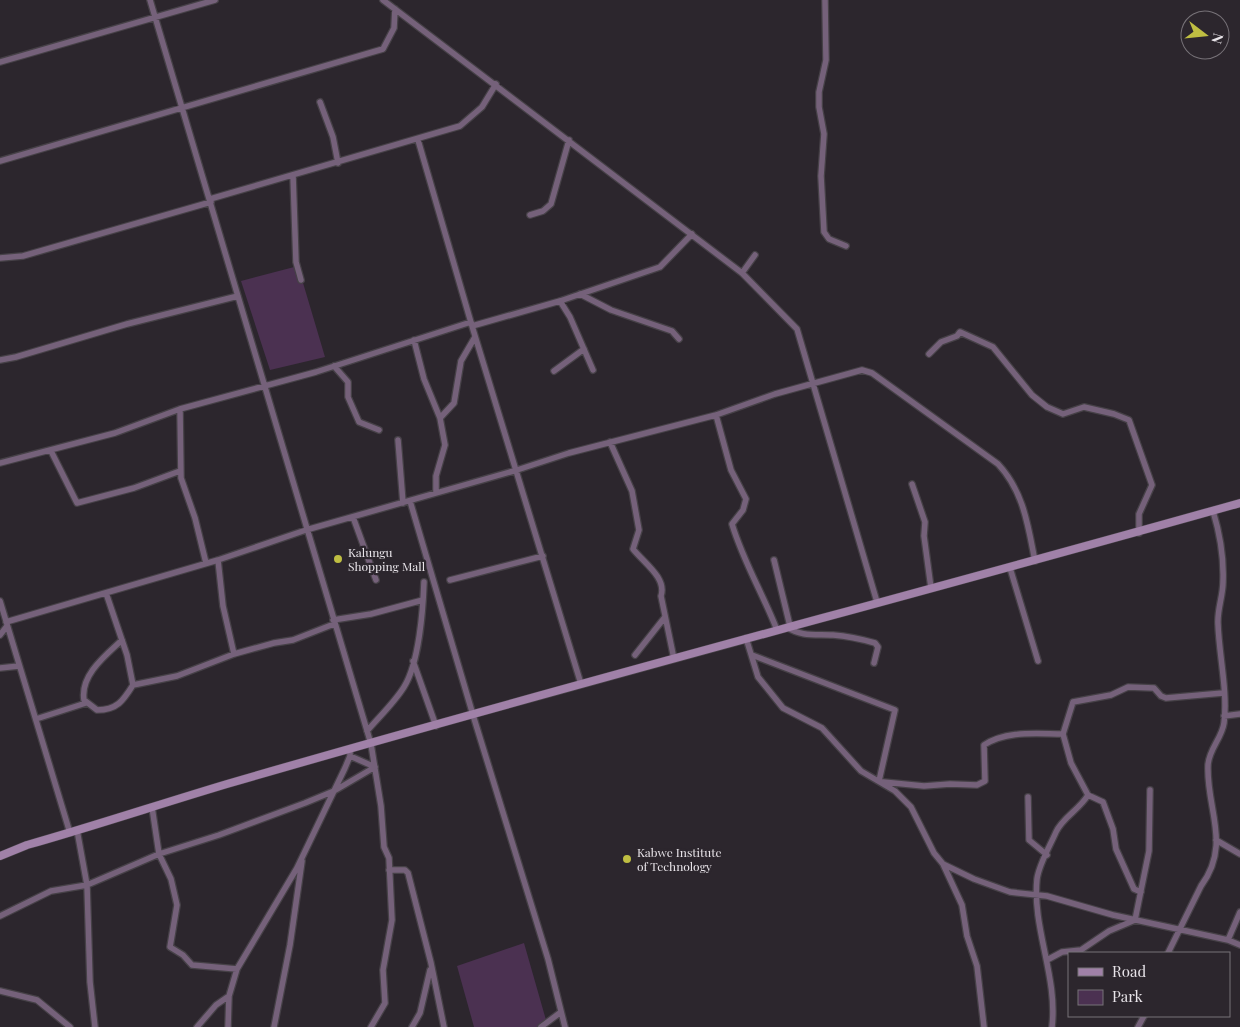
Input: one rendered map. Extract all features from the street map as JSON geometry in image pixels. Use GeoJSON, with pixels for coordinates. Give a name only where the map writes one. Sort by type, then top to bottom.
{"type":"FeatureCollection","features":[{"type":"Feature","properties":{"kind":"street"},"geometry":{"type":"LineString","coordinates":[[150,0],[184,109],[306,530],[371,744],[381,806],[384,847],[388,854],[392,920],[383,970],[385,1003],[371,1027]]}},
{"type":"Feature","properties":{"kind":"street"},"geometry":{"type":"LineString","coordinates":[[0,62],[17,59],[155,16],[215,0]]}},
{"type":"Feature","properties":{"kind":"street"},"geometry":{"type":"LineString","coordinates":[[383,0],[570,140],[742,273],[797,329],[877,602]]}},
{"type":"Feature","properties":{"kind":"street"},"geometry":{"type":"LineString","coordinates":[[825,0],[826,60],[819,100],[824,134],[821,176],[824,232],[829,239],[846,246]]}},
{"type":"Feature","properties":{"kind":"street"},"geometry":{"type":"LineString","coordinates":[[0,161],[184,109],[204,100],[383,49],[394,28],[395,9]]}},
{"type":"Feature","properties":{"kind":"street"},"geometry":{"type":"LineString","coordinates":[[0,258],[23,256],[460,126],[482,108],[496,84]]}},
{"type":"Feature","properties":{"kind":"street"},"geometry":{"type":"LineString","coordinates":[[320,102],[333,137],[338,163]]}},
{"type":"Feature","properties":{"kind":"street"},"geometry":{"type":"LineString","coordinates":[[418,140],[471,324],[581,684]]}},
{"type":"Feature","properties":{"kind":"street"},"geometry":{"type":"LineString","coordinates":[[530,215],[543,211],[551,204],[570,140]]}},
{"type":"Feature","properties":{"kind":"street"},"geometry":{"type":"LineString","coordinates":[[293,175],[296,262],[301,280]]}},
{"type":"Feature","properties":{"kind":"street"},"geometry":{"type":"LineString","coordinates":[[0,463],[115,433],[180,409],[266,387],[414,340],[560,301],[660,267],[692,234]]}},
{"type":"Feature","properties":{"kind":"street"},"geometry":{"type":"LineString","coordinates":[[742,273],[755,255]]}},
{"type":"Feature","properties":{"kind":"street"},"geometry":{"type":"LineString","coordinates":[[580,294],[611,310],[672,330],[678,339]]}},
{"type":"Feature","properties":{"kind":"street"},"geometry":{"type":"LineString","coordinates":[[0,360],[127,324],[238,296]]}},
{"type":"Feature","properties":{"kind":"street"},"geometry":{"type":"LineString","coordinates":[[560,301],[593,370]]}},
{"type":"Feature","properties":{"kind":"street"},"geometry":{"type":"LineString","coordinates":[[929,354],[941,342],[957,336],[960,332],[970,335],[993,347],[1032,394],[1047,407],[1063,414],[1084,408],[1114,414],[1129,420],[1152,485],[1139,514],[1139,532]]}},
{"type":"Feature","properties":{"kind":"street"},"geometry":{"type":"LineString","coordinates":[[440,418],[454,403],[461,361],[475,337]]}},
{"type":"Feature","properties":{"kind":"street"},"geometry":{"type":"LineString","coordinates":[[414,340],[424,379],[440,418],[445,445],[436,476],[436,493]]}},
{"type":"Feature","properties":{"kind":"street"},"geometry":{"type":"LineString","coordinates":[[554,371],[584,349]]}},
{"type":"Feature","properties":{"kind":"street"},"geometry":{"type":"LineString","coordinates":[[334,366],[348,382],[348,397],[359,422],[380,430]]}},
{"type":"Feature","properties":{"kind":"street"},"geometry":{"type":"LineString","coordinates":[[5,621],[218,560],[306,530],[610,442],[716,415],[775,394],[862,370],[872,373],[998,464],[1014,483],[1026,514],[1034,561]]}},
{"type":"Feature","properties":{"kind":"street"},"geometry":{"type":"LineString","coordinates":[[180,409],[180,471],[206,563]]}},
{"type":"Feature","properties":{"kind":"street"},"geometry":{"type":"LineString","coordinates":[[716,415],[729,465],[736,483],[746,499],[742,510],[732,524],[739,549],[764,596],[777,630]]}},
{"type":"Feature","properties":{"kind":"street"},"geometry":{"type":"LineString","coordinates":[[398,440],[402,503]]}},
{"type":"Feature","properties":{"kind":"street"},"geometry":{"type":"LineString","coordinates":[[610,442],[632,491],[639,530],[633,550],[660,580],[663,588],[660,596],[674,659]]}},
{"type":"Feature","properties":{"kind":"street"},"geometry":{"type":"LineString","coordinates":[[51,451],[78,503],[134,488],[180,471]]}},
{"type":"Feature","properties":{"kind":"street"},"geometry":{"type":"LineString","coordinates":[[912,484],[925,522],[924,536],[931,588]]}},
{"type":"Feature","properties":{"kind":"street"},"geometry":{"type":"LineString","coordinates":[[410,501],[472,715],[548,959],[565,1027]]}},
{"type":"Feature","properties":{"kind":"street"},"geometry":{"type":"LineString","coordinates":[[0,856],[152,807],[350,753],[371,744],[472,715],[1240,503]]}},
{"type":"Feature","properties":{"kind":"street"},"geometry":{"type":"LineString","coordinates":[[1168,952],[1216,857],[1216,817],[1209,778],[1208,759],[1222,731],[1224,716],[1218,624],[1223,583],[1222,557],[1214,511]]}},
{"type":"Feature","properties":{"kind":"street"},"geometry":{"type":"LineString","coordinates":[[353,517],[376,580]]}},
{"type":"Feature","properties":{"kind":"street"},"geometry":{"type":"LineString","coordinates":[[450,580],[543,556]]}},
{"type":"Feature","properties":{"kind":"street"},"geometry":{"type":"LineString","coordinates":[[218,560],[223,606],[234,654]]}},
{"type":"Feature","properties":{"kind":"street"},"geometry":{"type":"LineString","coordinates":[[774,560],[789,626],[804,634],[831,635],[876,643],[878,647],[874,663]]}},
{"type":"Feature","properties":{"kind":"street"},"geometry":{"type":"LineString","coordinates":[[1010,568],[1038,661]]}},
{"type":"Feature","properties":{"kind":"street"},"geometry":{"type":"LineString","coordinates":[[367,732],[405,686],[413,661],[424,582]]}},
{"type":"Feature","properties":{"kind":"street"},"geometry":{"type":"LineString","coordinates":[[106,593],[122,640],[127,655],[132,685],[122,703],[111,709],[97,710],[86,702],[83,694],[90,674],[122,640]]}},
{"type":"Feature","properties":{"kind":"street"},"geometry":{"type":"LineString","coordinates":[[132,685],[177,676],[234,654],[293,640],[334,622],[423,600]]}},
{"type":"Feature","properties":{"kind":"street"},"geometry":{"type":"LineString","coordinates":[[0,601],[73,832],[86,885],[90,982],[96,1027]]}},
{"type":"Feature","properties":{"kind":"street"},"geometry":{"type":"LineString","coordinates":[[635,655],[665,617]]}},
{"type":"Feature","properties":{"kind":"street"},"geometry":{"type":"LineString","coordinates":[[0,635],[5,621]]}},
{"type":"Feature","properties":{"kind":"street"},"geometry":{"type":"LineString","coordinates":[[746,638],[762,683],[783,708],[822,728],[861,771],[880,781],[911,807],[934,853],[944,864],[962,905],[967,936],[977,966],[984,1027]]}},
{"type":"Feature","properties":{"kind":"street"},"geometry":{"type":"LineString","coordinates":[[752,655],[895,710],[880,781]]}},
{"type":"Feature","properties":{"kind":"street"},"geometry":{"type":"LineString","coordinates":[[413,661],[436,726]]}},
{"type":"Feature","properties":{"kind":"street"},"geometry":{"type":"LineString","coordinates":[[0,668],[19,666]]}},
{"type":"Feature","properties":{"kind":"street"},"geometry":{"type":"LineString","coordinates":[[1141,892],[1134,889],[1121,862],[1114,840],[1113,829],[1103,802],[1088,795],[1071,762],[1063,734],[1073,702],[1111,695],[1128,687],[1154,688],[1161,696],[1166,698],[1223,693]]}},
{"type":"Feature","properties":{"kind":"street"},"geometry":{"type":"LineString","coordinates":[[36,719],[86,702]]}},
{"type":"Feature","properties":{"kind":"street"},"geometry":{"type":"LineString","coordinates":[[1224,716],[1240,714]]}},
{"type":"Feature","properties":{"kind":"street"},"geometry":{"type":"LineString","coordinates":[[880,781],[924,786],[950,784],[977,785],[985,781],[984,745],[992,740],[1021,733],[1063,734]]}},
{"type":"Feature","properties":{"kind":"street"},"geometry":{"type":"LineString","coordinates":[[350,753],[375,767]]}},
{"type":"Feature","properties":{"kind":"street"},"geometry":{"type":"LineString","coordinates":[[228,1027],[229,996],[237,969],[304,854],[350,753]]}},
{"type":"Feature","properties":{"kind":"street"},"geometry":{"type":"LineString","coordinates":[[0,916],[51,891],[86,885],[159,854],[251,824],[334,791],[375,767]]}},
{"type":"Feature","properties":{"kind":"street"},"geometry":{"type":"LineString","coordinates":[[1135,920],[1149,851],[1150,790]]}},
{"type":"Feature","properties":{"kind":"street"},"geometry":{"type":"LineString","coordinates":[[1052,1027],[1054,1007],[1039,922],[1037,878],[1057,830],[1083,804],[1088,795]]}},
{"type":"Feature","properties":{"kind":"street"},"geometry":{"type":"LineString","coordinates":[[1028,797],[1029,840],[1046,855]]}},
{"type":"Feature","properties":{"kind":"street"},"geometry":{"type":"LineString","coordinates":[[152,807],[159,854],[171,879],[177,905],[170,947],[183,955],[192,965],[237,969]]}},
{"type":"Feature","properties":{"kind":"street"},"geometry":{"type":"LineString","coordinates":[[1216,840],[1239,850]]}},
{"type":"Feature","properties":{"kind":"street"},"geometry":{"type":"LineString","coordinates":[[274,1027],[290,945],[304,854]]}},
{"type":"Feature","properties":{"kind":"street"},"geometry":{"type":"LineString","coordinates":[[944,864],[1010,892],[1038,895],[1135,920],[1228,940],[1240,945]]}},
{"type":"Feature","properties":{"kind":"street"},"geometry":{"type":"LineString","coordinates":[[389,870],[405,870],[408,873],[431,962],[444,1027]]}},
{"type":"Feature","properties":{"kind":"street"},"geometry":{"type":"LineString","coordinates":[[1228,940],[1240,912]]}},
{"type":"Feature","properties":{"kind":"street"},"geometry":{"type":"LineString","coordinates":[[1047,960],[1062,952],[1081,950],[1109,931],[1135,920]]}},
{"type":"Feature","properties":{"kind":"street"},"geometry":{"type":"LineString","coordinates":[[412,1027],[420,1013],[431,962]]}},
{"type":"Feature","properties":{"kind":"street"},"geometry":{"type":"LineString","coordinates":[[0,991],[37,1000],[70,1027]]}},
{"type":"Feature","properties":{"kind":"street"},"geometry":{"type":"LineString","coordinates":[[198,1027],[216,1005],[229,996]]}},
{"type":"Feature","properties":{"kind":"street"},"geometry":{"type":"LineString","coordinates":[[541,1027],[560,1012]]}},
{"type":"Feature","properties":{"kind":"green space"},"geometry":{"type":"Polygon","coordinates":[[[298,266],[325,357],[270,370],[241,281],[298,266]]]}},
{"type":"Feature","properties":{"kind":"green space"},"geometry":{"type":"Polygon","coordinates":[[[524,943],[548,1027],[474,1027],[457,966],[524,943]]]}},
{"type":"Feature","properties":{"kind":"place","name":"Kalungu Shopping Mall"},"geometry":{"type":"Point","coordinates":[338,559]}},
{"type":"Feature","properties":{"kind":"place","name":"Kabwe Institute of Technology"},"geometry":{"type":"Point","coordinates":[627,859]}}]}
